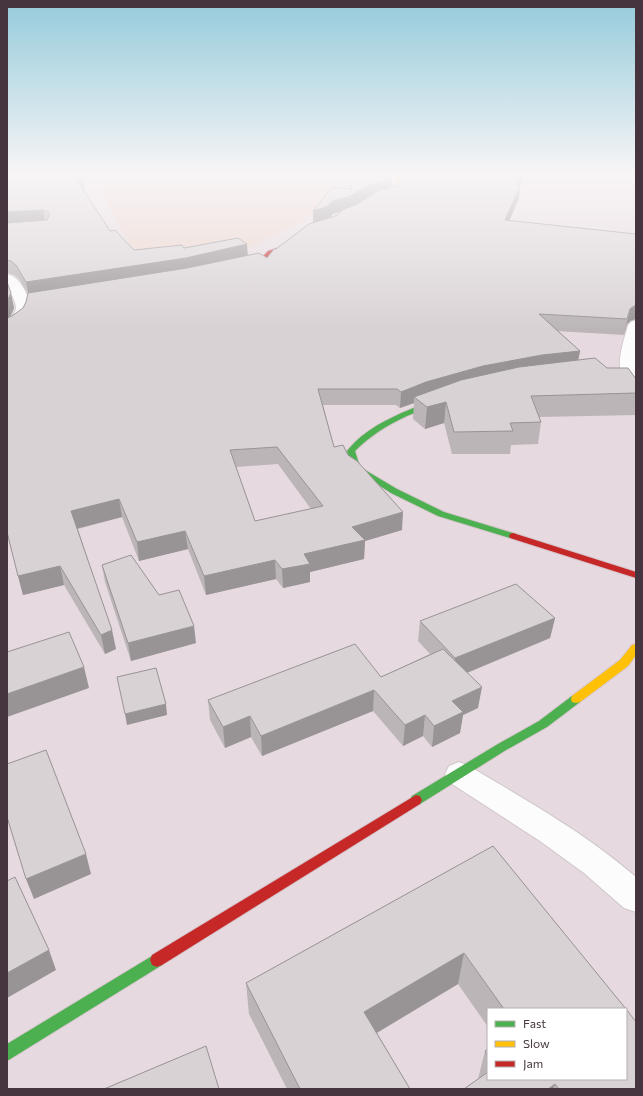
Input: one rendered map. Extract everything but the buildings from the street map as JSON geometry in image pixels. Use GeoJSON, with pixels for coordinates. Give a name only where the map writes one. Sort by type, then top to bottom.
{"type":"FeatureCollection","features":[{"type":"Feature","properties":{"kind":"street"},"geometry":{"type":"LineString","coordinates":[[227,269],[263,259],[270,252],[290,245],[304,233]]}},
{"type":"Feature","properties":{"kind":"street"},"geometry":{"type":"LineString","coordinates":[[7,278],[15,284],[28,302],[18,320],[7,328]]}},
{"type":"Feature","properties":{"kind":"street"},"geometry":{"type":"LineString","coordinates":[[636,324],[632,352],[623,369],[636,389]]}},
{"type":"Feature","properties":{"kind":"street"},"geometry":{"type":"LineString","coordinates":[[453,396],[438,400],[385,423],[362,439],[351,451],[356,468],[394,491],[441,514],[636,575]]}},
{"type":"Feature","properties":{"kind":"street"},"geometry":{"type":"LineString","coordinates":[[7,1053],[459,774],[543,724],[624,663],[636,648]]}},
{"type":"Feature","properties":{"kind":"street"},"geometry":{"type":"LineString","coordinates":[[459,774],[555,836],[624,886],[636,897]]}},
{"type":"Feature","properties":{"kind":"shaded area"},"geometry":{"type":"Polygon","coordinates":[[[7,227],[636,227],[636,1089],[7,1089],[7,227]]]}},
{"type":"Feature","properties":{"kind":"shaded area"},"geometry":{"type":"Polygon","coordinates":[[[121,227],[291,227],[244,250],[140,262],[121,227]]]}},
{"type":"Feature","properties":{"kind":"traffic: fast"},"geometry":{"type":"LineString","coordinates":[[441,400],[393,420],[371,433],[351,451],[356,468],[394,491],[441,514],[513,536]]}},
{"type":"Feature","properties":{"kind":"traffic: fast"},"geometry":{"type":"LineString","coordinates":[[416,800],[502,747],[543,724],[576,699]]}},
{"type":"Feature","properties":{"kind":"traffic: fast"},"geometry":{"type":"LineString","coordinates":[[7,1053],[157,960]]}},
{"type":"Feature","properties":{"kind":"traffic: slow"},"geometry":{"type":"LineString","coordinates":[[576,699],[624,663],[636,648]]}},
{"type":"Feature","properties":{"kind":"traffic: jam"},"geometry":{"type":"LineString","coordinates":[[238,266],[263,259],[270,252],[290,245],[298,238]]}},
{"type":"Feature","properties":{"kind":"traffic: jam"},"geometry":{"type":"LineString","coordinates":[[513,536],[636,575]]}},
{"type":"Feature","properties":{"kind":"traffic: jam"},"geometry":{"type":"LineString","coordinates":[[157,960],[416,800]]}}]}
